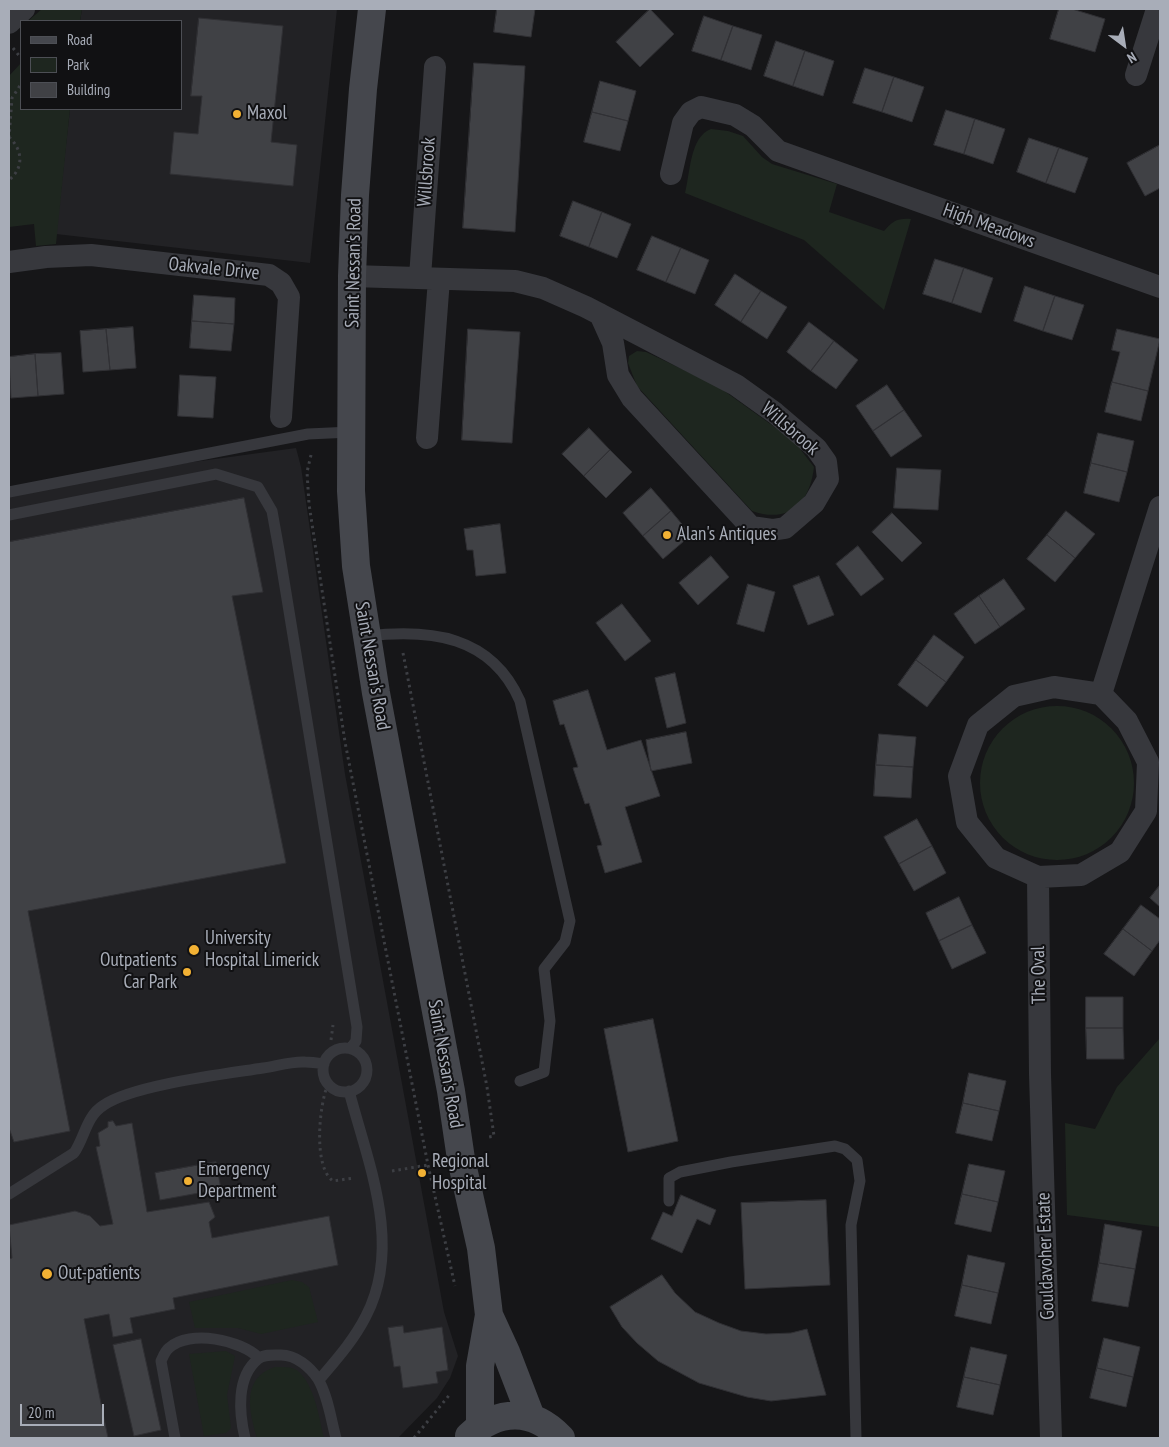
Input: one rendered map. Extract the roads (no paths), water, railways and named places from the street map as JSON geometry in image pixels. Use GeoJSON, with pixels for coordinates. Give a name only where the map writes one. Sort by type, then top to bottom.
{"type":"FeatureCollection","features":[{"type":"Feature","properties":{"kind":"main road","name":"Saint Nessan's Road"},"geometry":{"type":"LineString","coordinates":[[372,9],[360,118],[352,276],[351,491],[356,566],[462,1159],[481,1248],[489,1315],[480,1366],[474,1432]]}},
{"type":"Feature","properties":{"kind":"main road","name":"Saint Nessan's Road"},"geometry":{"type":"LineString","coordinates":[[489,1315],[506,1352],[531,1417]]}},
{"type":"Feature","properties":{"kind":"main road"},"geometry":{"type":"LineString","coordinates":[[474,1432],[505,1415],[531,1417],[549,1426],[561,1438]]}},
{"type":"Feature","properties":{"kind":"street"},"geometry":{"type":"LineString","coordinates":[[9,23],[24,9]]}},
{"type":"Feature","properties":{"kind":"street"},"geometry":{"type":"LineString","coordinates":[[1136,75],[1157,9]]}},
{"type":"Feature","properties":{"kind":"street","name":"Willsbrook"},"geometry":{"type":"LineString","coordinates":[[427,438],[435,67]]}},
{"type":"Feature","properties":{"kind":"street","name":"High Meadows"},"geometry":{"type":"LineString","coordinates":[[671,174],[683,123],[691,112],[701,107],[735,115],[754,126],[778,151],[1160,287]]}},
{"type":"Feature","properties":{"kind":"street","name":"Oakvale Drive"},"geometry":{"type":"LineString","coordinates":[[9,262],[46,257],[91,255],[269,275],[281,283],[289,297],[281,417]]}},
{"type":"Feature","properties":{"kind":"street","name":"Willsbrook"},"geometry":{"type":"LineString","coordinates":[[352,276],[515,281],[544,288],[600,314],[736,385],[775,413],[809,442],[826,462],[828,479],[814,503],[785,528],[772,530],[750,527],[632,398],[618,375],[613,343],[600,314]]}},
{"type":"Feature","properties":{"kind":"street"},"geometry":{"type":"LineString","coordinates":[[1101,694],[1160,507]]}},
{"type":"Feature","properties":{"kind":"street"},"geometry":{"type":"LineString","coordinates":[[1054,687],[1101,694],[1127,721],[1148,762],[1146,811],[1120,852],[1081,875],[1038,877],[996,858],[967,822],[959,776],[978,725],[1014,696],[1054,687]]}},
{"type":"Feature","properties":{"kind":"street","name":"The Oval"},"geometry":{"type":"LineString","coordinates":[[1038,877],[1040,1074]]}},
{"type":"Feature","properties":{"kind":"street","name":"Gouldavoher Estate"},"geometry":{"type":"LineString","coordinates":[[1040,1074],[1050,1438]]}},
{"type":"Feature","properties":{"kind":"lane"},"geometry":{"type":"LineString","coordinates":[[9,492],[308,434],[351,432]]}},
{"type":"Feature","properties":{"kind":"lane"},"geometry":{"type":"LineString","coordinates":[[9,515],[216,474],[258,487],[272,512],[357,1027],[356,1041],[351,1048]]}},
{"type":"Feature","properties":{"kind":"lane"},"geometry":{"type":"LineString","coordinates":[[367,636],[399,633],[435,635],[458,641],[478,651],[502,672],[513,684],[520,701],[570,921],[565,942],[544,969],[550,1022],[544,1072],[520,1081]]}},
{"type":"Feature","properties":{"kind":"lane"},"geometry":{"type":"LineString","coordinates":[[351,1048],[363,1056],[368,1071],[362,1085],[349,1092],[342,1092],[329,1084],[323,1071],[324,1064],[331,1053],[337,1049],[351,1048]]}},
{"type":"Feature","properties":{"kind":"lane"},"geometry":{"type":"LineString","coordinates":[[9,1194],[74,1153],[81,1142],[89,1120],[95,1112],[104,1104],[127,1094],[304,1061],[324,1064]]}},
{"type":"Feature","properties":{"kind":"lane"},"geometry":{"type":"LineString","coordinates":[[319,1380],[343,1352],[366,1316],[375,1292],[382,1253],[380,1210],[349,1092]]}},
{"type":"Feature","properties":{"kind":"lane"},"geometry":{"type":"LineString","coordinates":[[669,1200],[669,1178],[680,1172],[835,1146],[845,1149],[857,1160],[860,1181],[851,1225],[856,1438]]}},
{"type":"Feature","properties":{"kind":"lane"},"geometry":{"type":"LineString","coordinates":[[175,1438],[161,1361],[168,1348],[179,1342],[193,1339],[216,1339],[238,1344],[251,1350],[259,1358]]}},
{"type":"Feature","properties":{"kind":"lane"},"geometry":{"type":"LineString","coordinates":[[245,1438],[241,1424],[242,1389],[246,1374],[259,1358],[288,1355],[300,1361],[319,1380],[336,1438]]}},
{"type":"Feature","properties":{"kind":"place","name":"Maxol"},"geometry":{"type":"Point","coordinates":[237,114]}},
{"type":"Feature","properties":{"kind":"place","name":"Alan's Antiques"},"geometry":{"type":"Point","coordinates":[667,535]}},
{"type":"Feature","properties":{"kind":"place","name":"University Hospital Limerick"},"geometry":{"type":"Point","coordinates":[194,950]}},
{"type":"Feature","properties":{"kind":"place","name":"Outpatients Car Park"},"geometry":{"type":"Point","coordinates":[187,972]}},
{"type":"Feature","properties":{"kind":"place","name":"Regional Hospital"},"geometry":{"type":"Point","coordinates":[422,1173]}},
{"type":"Feature","properties":{"kind":"place","name":"Emergency Department"},"geometry":{"type":"Point","coordinates":[188,1181]}},
{"type":"Feature","properties":{"kind":"place","name":"Out-patients"},"geometry":{"type":"Point","coordinates":[47,1274]}}]}
